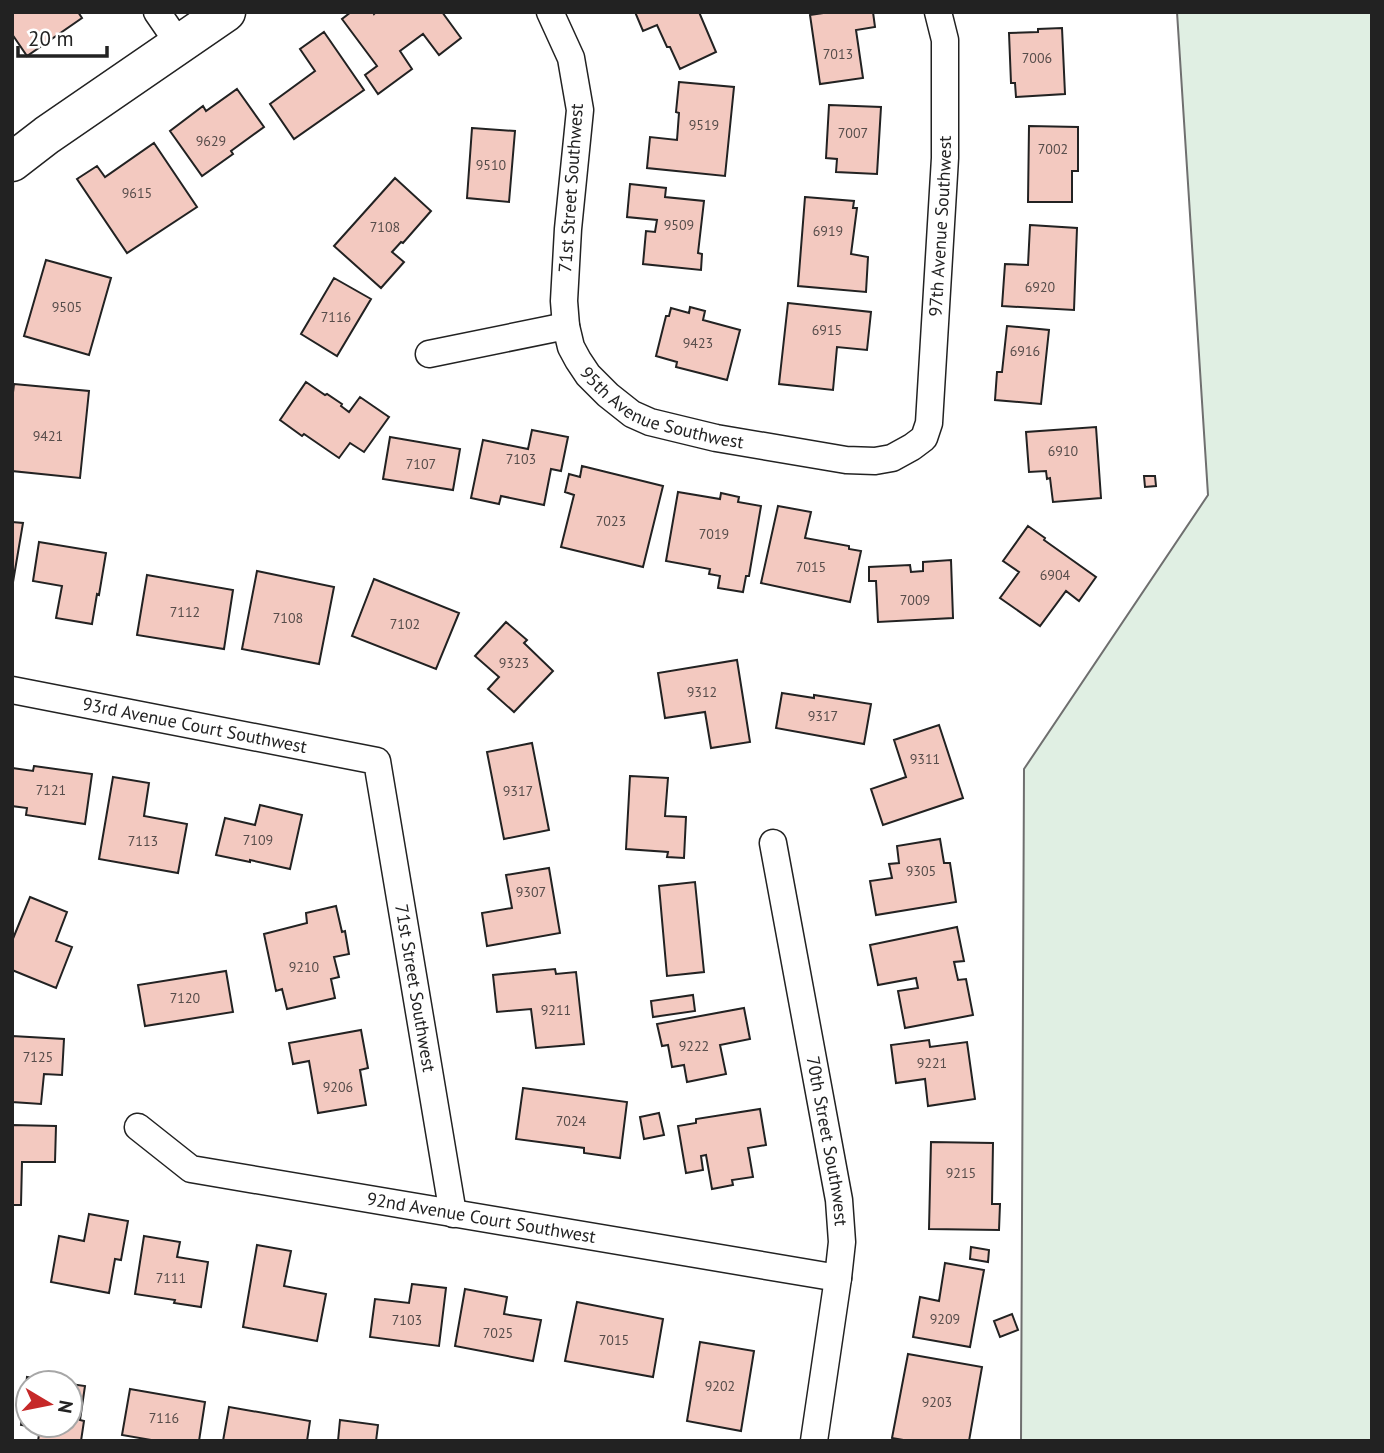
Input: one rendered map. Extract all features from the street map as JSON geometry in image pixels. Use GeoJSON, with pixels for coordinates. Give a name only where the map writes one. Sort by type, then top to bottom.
{"type":"FeatureCollection","features":[{"type":"Feature","properties":{"kind":"street"},"geometry":{"type":"LineString","coordinates":[[157,12],[179,44]]}},
{"type":"Feature","properties":{"kind":"street"},"geometry":{"type":"LineString","coordinates":[[12,162],[226,12]]}},
{"type":"Feature","properties":{"kind":"street","name":"71st Street Southwest"},"geometry":{"type":"LineString","coordinates":[[550,12],[572,58],[580,110],[565,274],[566,327]]}},
{"type":"Feature","properties":{"kind":"street","name":"97th Avenue Southwest"},"geometry":{"type":"LineString","coordinates":[[924,438],[929,423],[945,158],[945,40],[938,12]]}},
{"type":"Feature","properties":{"kind":"street"},"geometry":{"type":"LineString","coordinates":[[429,354],[566,327]]}},
{"type":"Feature","properties":{"kind":"street","name":"95th Avenue Southwest"},"geometry":{"type":"LineString","coordinates":[[566,327],[571,347],[588,375],[632,414],[650,422],[716,438],[846,460],[875,461],[892,457],[924,438]]}},
{"type":"Feature","properties":{"kind":"street","name":"93rd Avenue Court Southwest"},"geometry":{"type":"LineString","coordinates":[[12,690],[377,761]]}},
{"type":"Feature","properties":{"kind":"street","name":"71st Street Southwest"},"geometry":{"type":"LineString","coordinates":[[377,761],[453,1214]]}},
{"type":"Feature","properties":{"kind":"street","name":"70th Street Southwest"},"geometry":{"type":"LineString","coordinates":[[773,843],[839,1200],[842,1242],[814,1441]]}},
{"type":"Feature","properties":{"kind":"street","name":"92nd Avenue Court Southwest"},"geometry":{"type":"LineString","coordinates":[[138,1127],[191,1169],[838,1278]]}},
{"type":"Feature","properties":{"kind":"green space"},"geometry":{"type":"Polygon","coordinates":[[[1177,12],[1372,12],[1372,1441],[1021,1441],[1024,769],[1208,495],[1177,12]]]}},
{"type":"Feature","properties":{"kind":"building"},"geometry":{"type":"Polygon","coordinates":[[[12,12],[78,12],[82,18],[27,56],[12,34],[12,12]]]}},
{"type":"Feature","properties":{"kind":"building"},"geometry":{"type":"Polygon","coordinates":[[[351,12],[442,12],[461,38],[439,55],[423,34],[400,51],[412,69],[378,94],[365,75],[377,66],[342,19],[351,12]]]}},
{"type":"Feature","properties":{"kind":"building"},"geometry":{"type":"Polygon","coordinates":[[[635,12],[699,12],[716,52],[680,69],[657,25],[643,31],[635,12]]]}},
{"type":"Feature","properties":{"kind":"building"},"geometry":{"type":"Polygon","coordinates":[[[873,12],[875,27],[856,30],[863,78],[820,84],[810,15],[873,12]]]}},
{"type":"Feature","properties":{"kind":"building"},"geometry":{"type":"Polygon","coordinates":[[[1062,28],[1065,94],[1016,97],[1015,83],[1011,83],[1009,33],[1062,28]]]}},
{"type":"Feature","properties":{"kind":"building"},"geometry":{"type":"Polygon","coordinates":[[[324,32],[364,90],[294,139],[270,104],[315,71],[300,49],[324,32]]]}},
{"type":"Feature","properties":{"kind":"building"},"geometry":{"type":"Polygon","coordinates":[[[679,82],[734,87],[725,176],[647,168],[650,137],[677,140],[679,82]]]}},
{"type":"Feature","properties":{"kind":"building"},"geometry":{"type":"Polygon","coordinates":[[[237,89],[264,127],[202,176],[170,131],[203,106],[206,111],[237,89]]]}},
{"type":"Feature","properties":{"kind":"building"},"geometry":{"type":"Polygon","coordinates":[[[829,105],[881,107],[877,174],[836,172],[837,159],[826,158],[829,105]]]}},
{"type":"Feature","properties":{"kind":"building"},"geometry":{"type":"Polygon","coordinates":[[[1029,126],[1078,127],[1078,171],[1072,171],[1072,202],[1028,202],[1029,126]]]}},
{"type":"Feature","properties":{"kind":"building"},"geometry":{"type":"Polygon","coordinates":[[[472,128],[515,131],[509,202],[467,198],[472,128]]]}},
{"type":"Feature","properties":{"kind":"building"},"geometry":{"type":"Polygon","coordinates":[[[154,143],[197,207],[127,253],[77,179],[97,166],[105,177],[154,143]]]}},
{"type":"Feature","properties":{"kind":"building"},"geometry":{"type":"Polygon","coordinates":[[[395,178],[431,211],[392,252],[404,262],[381,288],[334,246],[395,178]]]}},
{"type":"Feature","properties":{"kind":"building"},"geometry":{"type":"Polygon","coordinates":[[[630,184],[666,188],[665,197],[704,201],[698,253],[702,254],[701,270],[643,264],[646,231],[655,232],[657,220],[627,217],[630,184]]]}},
{"type":"Feature","properties":{"kind":"building"},"geometry":{"type":"Polygon","coordinates":[[[805,197],[854,201],[853,208],[857,208],[851,254],[868,257],[866,292],[798,286],[805,197]]]}},
{"type":"Feature","properties":{"kind":"building"},"geometry":{"type":"Polygon","coordinates":[[[1030,225],[1077,228],[1074,310],[1002,306],[1005,264],[1028,265],[1030,225]]]}},
{"type":"Feature","properties":{"kind":"building"},"geometry":{"type":"Polygon","coordinates":[[[46,260],[111,278],[89,355],[24,336],[46,260]]]}},
{"type":"Feature","properties":{"kind":"building"},"geometry":{"type":"Polygon","coordinates":[[[334,278],[371,299],[337,356],[301,334],[334,278]]]}},
{"type":"Feature","properties":{"kind":"building"},"geometry":{"type":"Polygon","coordinates":[[[788,303],[871,312],[867,350],[837,347],[833,390],[779,384],[788,303]]]}},
{"type":"Feature","properties":{"kind":"building"},"geometry":{"type":"Polygon","coordinates":[[[690,307],[705,311],[703,320],[740,330],[727,380],[676,367],[677,362],[656,356],[666,316],[669,316],[671,308],[689,313],[690,307]]]}},
{"type":"Feature","properties":{"kind":"building"},"geometry":{"type":"Polygon","coordinates":[[[1007,326],[1049,330],[1041,404],[995,400],[997,372],[1002,372],[1007,326]]]}},
{"type":"Feature","properties":{"kind":"building"},"geometry":{"type":"Polygon","coordinates":[[[306,382],[342,404],[349,412],[360,397],[389,417],[364,452],[350,443],[339,458],[280,420],[306,382]]]}},
{"type":"Feature","properties":{"kind":"building"},"geometry":{"type":"Polygon","coordinates":[[[14,384],[89,391],[80,478],[12,471],[14,384]]]}},
{"type":"Feature","properties":{"kind":"building"},"geometry":{"type":"Polygon","coordinates":[[[1096,427],[1101,498],[1053,502],[1050,478],[1047,479],[1046,471],[1029,472],[1026,432],[1096,427]]]}},
{"type":"Feature","properties":{"kind":"building"},"geometry":{"type":"Polygon","coordinates":[[[532,430],[568,437],[561,471],[551,469],[544,505],[501,496],[499,504],[471,498],[483,440],[528,449],[532,430]]]}},
{"type":"Feature","properties":{"kind":"building"},"geometry":{"type":"Polygon","coordinates":[[[390,437],[460,449],[453,490],[383,479],[390,437]]]}},
{"type":"Feature","properties":{"kind":"building"},"geometry":{"type":"Polygon","coordinates":[[[582,466],[663,486],[643,567],[561,547],[574,495],[565,492],[569,474],[580,477],[582,466]]]}},
{"type":"Feature","properties":{"kind":"building"},"geometry":{"type":"Polygon","coordinates":[[[1144,476],[1155,476],[1156,486],[1145,487],[1144,476]]]}},
{"type":"Feature","properties":{"kind":"building"},"geometry":{"type":"Polygon","coordinates":[[[678,492],[720,499],[721,493],[739,497],[738,502],[761,506],[749,576],[746,576],[743,592],[718,588],[720,576],[709,574],[710,569],[666,561],[678,492]]]}},
{"type":"Feature","properties":{"kind":"building"},"geometry":{"type":"Polygon","coordinates":[[[778,506],[811,512],[805,538],[849,546],[849,549],[861,551],[850,602],[761,583],[778,506]]]}},
{"type":"Feature","properties":{"kind":"building"},"geometry":{"type":"Polygon","coordinates":[[[12,522],[23,523],[12,588],[12,522]]]}},
{"type":"Feature","properties":{"kind":"building"},"geometry":{"type":"Polygon","coordinates":[[[1028,526],[1096,577],[1079,601],[1066,591],[1040,626],[1000,598],[1019,572],[1003,561],[1028,526]]]}},
{"type":"Feature","properties":{"kind":"building"},"geometry":{"type":"Polygon","coordinates":[[[39,542],[106,553],[92,624],[56,618],[62,586],[33,581],[39,542]]]}},
{"type":"Feature","properties":{"kind":"building"},"geometry":{"type":"Polygon","coordinates":[[[951,560],[953,618],[878,622],[876,581],[869,581],[869,567],[910,565],[911,572],[923,571],[923,562],[951,560]]]}},
{"type":"Feature","properties":{"kind":"building"},"geometry":{"type":"Polygon","coordinates":[[[257,571],[334,587],[319,664],[242,649],[257,571]]]}},
{"type":"Feature","properties":{"kind":"building"},"geometry":{"type":"Polygon","coordinates":[[[147,575],[233,590],[224,649],[137,635],[147,575]]]}},
{"type":"Feature","properties":{"kind":"building"},"geometry":{"type":"Polygon","coordinates":[[[374,579],[459,613],[436,669],[352,636],[374,579]]]}},
{"type":"Feature","properties":{"kind":"building"},"geometry":{"type":"Polygon","coordinates":[[[506,622],[527,640],[524,643],[553,671],[514,712],[488,689],[499,677],[475,656],[506,622]]]}},
{"type":"Feature","properties":{"kind":"building"},"geometry":{"type":"Polygon","coordinates":[[[737,660],[750,742],[711,748],[705,712],[665,718],[658,673],[737,660]]]}},
{"type":"Feature","properties":{"kind":"building"},"geometry":{"type":"Polygon","coordinates":[[[782,693],[871,704],[864,744],[776,728],[782,693]]]}},
{"type":"Feature","properties":{"kind":"building"},"geometry":{"type":"Polygon","coordinates":[[[939,725],[963,798],[883,825],[871,789],[906,777],[894,740],[939,725]]]}},
{"type":"Feature","properties":{"kind":"building"},"geometry":{"type":"Polygon","coordinates":[[[532,743],[549,830],[504,839],[487,752],[532,743]]]}},
{"type":"Feature","properties":{"kind":"building"},"geometry":{"type":"Polygon","coordinates":[[[34,766],[92,774],[85,824],[26,815],[27,808],[12,806],[12,768],[33,771],[34,766]]]}},
{"type":"Feature","properties":{"kind":"building"},"geometry":{"type":"Polygon","coordinates":[[[630,776],[668,778],[665,816],[686,817],[684,858],[667,857],[668,852],[626,849],[630,776]]]}},
{"type":"Feature","properties":{"kind":"building"},"geometry":{"type":"Polygon","coordinates":[[[113,777],[149,783],[144,816],[187,824],[178,873],[99,859],[113,777]]]}},
{"type":"Feature","properties":{"kind":"building"},"geometry":{"type":"Polygon","coordinates":[[[260,805],[302,815],[290,869],[216,855],[225,818],[255,825],[260,805]]]}},
{"type":"Feature","properties":{"kind":"building"},"geometry":{"type":"Polygon","coordinates":[[[940,839],[944,863],[950,863],[956,902],[876,915],[870,881],[892,878],[889,864],[899,863],[897,846],[940,839]]]}},
{"type":"Feature","properties":{"kind":"building"},"geometry":{"type":"Polygon","coordinates":[[[549,868],[560,933],[487,946],[482,913],[512,908],[506,875],[549,868]]]}},
{"type":"Feature","properties":{"kind":"building"},"geometry":{"type":"Polygon","coordinates":[[[695,882],[704,972],[667,976],[659,886],[695,882]]]}},
{"type":"Feature","properties":{"kind":"building"},"geometry":{"type":"Polygon","coordinates":[[[30,897],[67,912],[56,941],[72,947],[56,988],[12,970],[12,941],[30,897]]]}},
{"type":"Feature","properties":{"kind":"building"},"geometry":{"type":"Polygon","coordinates":[[[336,906],[342,932],[345,931],[349,954],[334,957],[339,977],[331,979],[335,998],[287,1009],[282,989],[276,991],[264,934],[307,923],[306,913],[336,906]]]}},
{"type":"Feature","properties":{"kind":"building"},"geometry":{"type":"Polygon","coordinates":[[[957,927],[964,961],[954,962],[958,980],[966,979],[973,1015],[905,1028],[898,991],[918,988],[916,978],[878,985],[870,945],[957,927]]]}},
{"type":"Feature","properties":{"kind":"building"},"geometry":{"type":"Polygon","coordinates":[[[555,969],[556,974],[576,972],[584,1044],[536,1048],[531,1009],[497,1012],[493,975],[555,969]]]}},
{"type":"Feature","properties":{"kind":"building"},"geometry":{"type":"Polygon","coordinates":[[[226,971],[233,1012],[145,1026],[138,985],[226,971]]]}},
{"type":"Feature","properties":{"kind":"building"},"geometry":{"type":"Polygon","coordinates":[[[693,995],[695,1011],[653,1017],[651,1001],[693,995]]]}},
{"type":"Feature","properties":{"kind":"building"},"geometry":{"type":"Polygon","coordinates":[[[744,1008],[750,1039],[720,1045],[726,1074],[687,1082],[684,1065],[672,1067],[668,1045],[662,1046],[657,1024],[744,1008]]]}},
{"type":"Feature","properties":{"kind":"building"},"geometry":{"type":"Polygon","coordinates":[[[361,1030],[368,1068],[360,1070],[366,1105],[318,1113],[309,1061],[293,1064],[289,1043],[361,1030]]]}},
{"type":"Feature","properties":{"kind":"building"},"geometry":{"type":"Polygon","coordinates":[[[12,1036],[64,1039],[62,1075],[44,1074],[41,1104],[12,1102],[12,1036]]]}},
{"type":"Feature","properties":{"kind":"building"},"geometry":{"type":"Polygon","coordinates":[[[929,1040],[930,1047],[967,1042],[975,1099],[928,1106],[925,1079],[896,1083],[891,1045],[929,1040]]]}},
{"type":"Feature","properties":{"kind":"building"},"geometry":{"type":"Polygon","coordinates":[[[523,1088],[627,1102],[620,1158],[584,1153],[584,1148],[516,1139],[523,1088]]]}},
{"type":"Feature","properties":{"kind":"building"},"geometry":{"type":"Polygon","coordinates":[[[760,1109],[766,1145],[748,1148],[753,1177],[732,1180],[733,1185],[712,1189],[706,1155],[701,1156],[703,1170],[686,1173],[678,1126],[696,1123],[696,1119],[760,1109]]]}},
{"type":"Feature","properties":{"kind":"building"},"geometry":{"type":"Polygon","coordinates":[[[659,1113],[664,1135],[644,1139],[640,1117],[659,1113]]]}},
{"type":"Feature","properties":{"kind":"building"},"geometry":{"type":"Polygon","coordinates":[[[12,1125],[56,1126],[55,1162],[22,1162],[21,1205],[12,1205],[12,1125]]]}},
{"type":"Feature","properties":{"kind":"building"},"geometry":{"type":"Polygon","coordinates":[[[931,1142],[993,1143],[992,1204],[1000,1204],[999,1230],[929,1229],[931,1142]]]}},
{"type":"Feature","properties":{"kind":"building"},"geometry":{"type":"Polygon","coordinates":[[[89,1214],[128,1221],[121,1260],[115,1259],[109,1293],[51,1282],[59,1236],[84,1241],[89,1214]]]}},
{"type":"Feature","properties":{"kind":"building"},"geometry":{"type":"Polygon","coordinates":[[[144,1236],[180,1242],[177,1257],[208,1262],[201,1307],[135,1294],[144,1236]]]}},
{"type":"Feature","properties":{"kind":"building"},"geometry":{"type":"Polygon","coordinates":[[[257,1245],[291,1251],[284,1286],[326,1294],[317,1341],[243,1327],[257,1245]]]}},
{"type":"Feature","properties":{"kind":"building"},"geometry":{"type":"Polygon","coordinates":[[[971,1247],[989,1250],[988,1262],[970,1259],[971,1247]]]}},
{"type":"Feature","properties":{"kind":"building"},"geometry":{"type":"Polygon","coordinates":[[[945,1263],[984,1270],[970,1347],[913,1337],[920,1297],[939,1301],[945,1263]]]}},
{"type":"Feature","properties":{"kind":"building"},"geometry":{"type":"Polygon","coordinates":[[[412,1284],[446,1288],[439,1346],[370,1337],[375,1299],[409,1303],[412,1284]]]}},
{"type":"Feature","properties":{"kind":"building"},"geometry":{"type":"Polygon","coordinates":[[[465,1289],[507,1297],[504,1314],[541,1320],[533,1361],[455,1346],[465,1289]]]}},
{"type":"Feature","properties":{"kind":"building"},"geometry":{"type":"Polygon","coordinates":[[[577,1302],[663,1319],[653,1377],[565,1361],[577,1302]]]}},
{"type":"Feature","properties":{"kind":"building"},"geometry":{"type":"Polygon","coordinates":[[[1012,1314],[1018,1330],[1000,1337],[994,1321],[1012,1314]]]}},
{"type":"Feature","properties":{"kind":"building"},"geometry":{"type":"Polygon","coordinates":[[[700,1342],[754,1351],[741,1431],[687,1421],[700,1342]]]}},
{"type":"Feature","properties":{"kind":"building"},"geometry":{"type":"Polygon","coordinates":[[[908,1354],[982,1367],[969,1441],[909,1441],[892,1438],[908,1354]]]}},
{"type":"Feature","properties":{"kind":"building"},"geometry":{"type":"Polygon","coordinates":[[[130,1389],[205,1402],[199,1441],[157,1441],[122,1435],[130,1389]]]}},
{"type":"Feature","properties":{"kind":"building"},"geometry":{"type":"Polygon","coordinates":[[[229,1407],[310,1421],[307,1441],[223,1441],[229,1407]]]}},
{"type":"Feature","properties":{"kind":"building"},"geometry":{"type":"Polygon","coordinates":[[[340,1420],[378,1425],[376,1441],[338,1441],[340,1420]]]}},
{"type":"Feature","properties":{"kind":"building"},"geometry":{"type":"Polygon","coordinates":[[[38,1439],[81,1439],[81,1441],[38,1439]]]}}]}
